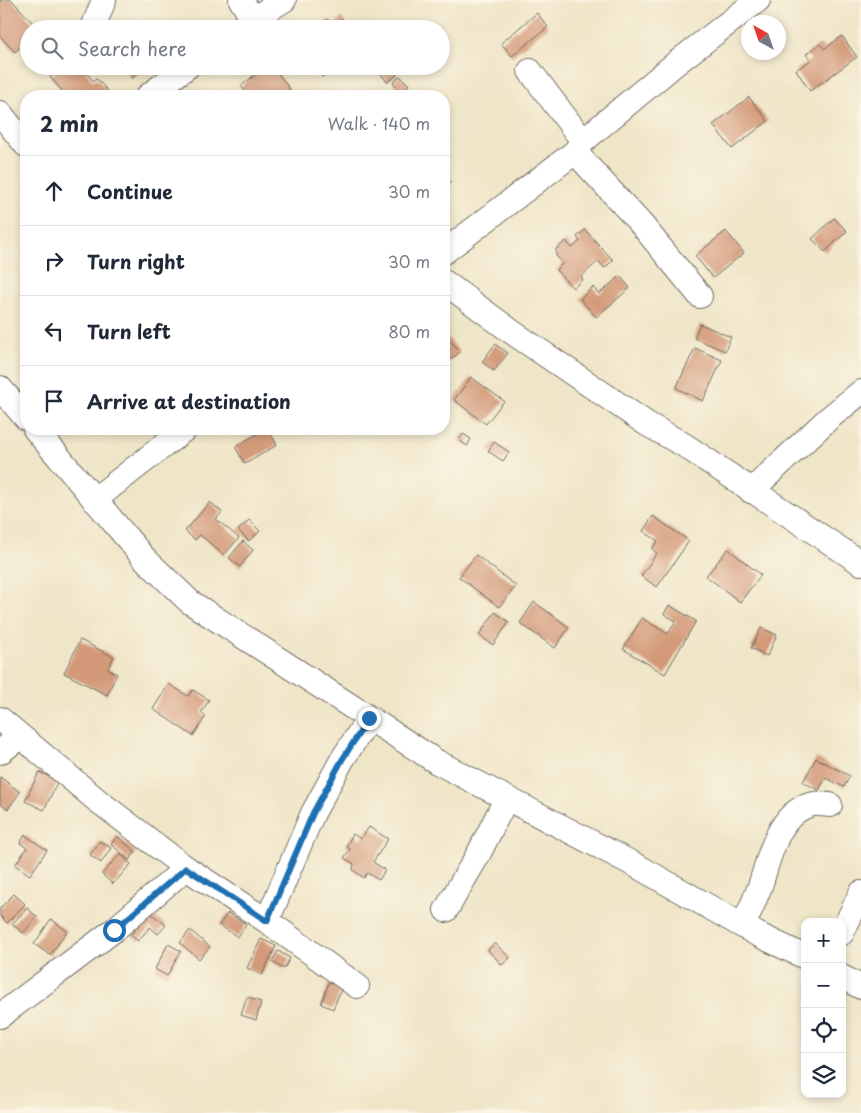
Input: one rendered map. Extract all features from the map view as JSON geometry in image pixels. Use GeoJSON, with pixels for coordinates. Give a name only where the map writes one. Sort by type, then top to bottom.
{"type":"FeatureCollection","features":[{"type":"Feature","properties":{"kind":"street"},"geometry":{"type":"LineString","coordinates":[[96,20],[104,0]]}},
{"type":"Feature","properties":{"kind":"street"},"geometry":{"type":"LineString","coordinates":[[244,16],[284,0]]}},
{"type":"Feature","properties":{"kind":"street"},"geometry":{"type":"LineString","coordinates":[[450,247],[579,147],[675,64],[758,0]]}},
{"type":"Feature","properties":{"kind":"street"},"geometry":{"type":"LineString","coordinates":[[530,70],[579,147],[700,296]]}},
{"type":"Feature","properties":{"kind":"street"},"geometry":{"type":"LineString","coordinates":[[156,90],[176,75]]}},
{"type":"Feature","properties":{"kind":"street"},"geometry":{"type":"LineString","coordinates":[[0,113],[20,138]]}},
{"type":"Feature","properties":{"kind":"street"},"geometry":{"type":"LineString","coordinates":[[450,286],[512,332],[647,424],[684,445],[861,563]]}},
{"type":"Feature","properties":{"kind":"street"},"geometry":{"type":"LineString","coordinates":[[0,388],[20,411]]}},
{"type":"Feature","properties":{"kind":"street"},"geometry":{"type":"LineString","coordinates":[[751,491],[828,419],[861,392]]}},
{"type":"Feature","properties":{"kind":"street"},"geometry":{"type":"LineString","coordinates":[[40,435],[144,558],[190,602],[437,762],[637,866],[743,926],[801,955]]}},
{"type":"Feature","properties":{"kind":"street"},"geometry":{"type":"LineString","coordinates":[[94,500],[177,435]]}},
{"type":"Feature","properties":{"kind":"street"},"geometry":{"type":"LineString","coordinates":[[267,921],[313,813],[342,760],[369,718]]}},
{"type":"Feature","properties":{"kind":"street"},"geometry":{"type":"LineString","coordinates":[[0,719],[98,801],[186,868],[267,921],[358,986]]}},
{"type":"Feature","properties":{"kind":"street"},"geometry":{"type":"LineString","coordinates":[[0,752],[20,737]]}},
{"type":"Feature","properties":{"kind":"street"},"geometry":{"type":"LineString","coordinates":[[446,910],[479,853],[506,798]]}},
{"type":"Feature","properties":{"kind":"street"},"geometry":{"type":"LineString","coordinates":[[743,926],[782,828],[798,811],[815,803],[830,805]]}},
{"type":"Feature","properties":{"kind":"street"},"geometry":{"type":"LineString","coordinates":[[0,1016],[114,930],[186,868]]}},
{"type":"Feature","properties":{"kind":"street"},"geometry":{"type":"LineString","coordinates":[[846,925],[861,893]]}},
{"type":"Feature","properties":{"kind":"street"},"geometry":{"type":"LineString","coordinates":[[846,979],[861,987]]}},
{"type":"Feature","properties":{"kind":"building"},"geometry":{"type":"Polygon","coordinates":[[[0,0],[12,0],[30,20],[20,20],[20,47],[15,52],[0,36],[0,0]]]}},
{"type":"Feature","properties":{"kind":"building"},"geometry":{"type":"Polygon","coordinates":[[[537,13],[548,27],[512,56],[501,43],[537,13]]]}},
{"type":"Feature","properties":{"kind":"building"},"geometry":{"type":"Polygon","coordinates":[[[842,36],[857,57],[810,91],[796,70],[811,60],[806,54],[820,44],[824,49],[842,36]]]}},
{"type":"Feature","properties":{"kind":"building"},"geometry":{"type":"Polygon","coordinates":[[[52,75],[88,75],[93,81],[97,79],[107,90],[61,90],[50,77],[52,75]]]}},
{"type":"Feature","properties":{"kind":"building"},"geometry":{"type":"Polygon","coordinates":[[[255,75],[279,75],[290,89],[244,90],[241,86],[255,75]]]}},
{"type":"Feature","properties":{"kind":"building"},"geometry":{"type":"Polygon","coordinates":[[[382,75],[397,75],[387,82],[382,75]]]}},
{"type":"Feature","properties":{"kind":"building"},"geometry":{"type":"Polygon","coordinates":[[[400,76],[409,85],[403,90],[399,90],[393,82],[400,76]]]}},
{"type":"Feature","properties":{"kind":"building"},"geometry":{"type":"Polygon","coordinates":[[[749,97],[768,121],[732,149],[713,125],[749,97]]]}},
{"type":"Feature","properties":{"kind":"building"},"geometry":{"type":"Polygon","coordinates":[[[834,218],[847,231],[825,252],[812,239],[834,218]]]}},
{"type":"Feature","properties":{"kind":"building"},"geometry":{"type":"Polygon","coordinates":[[[585,230],[613,260],[605,268],[598,261],[581,277],[583,279],[573,288],[556,270],[563,263],[556,256],[556,249],[566,241],[572,248],[580,241],[577,237],[585,230]]]}},
{"type":"Feature","properties":{"kind":"building"},"geometry":{"type":"Polygon","coordinates":[[[726,231],[744,253],[713,278],[695,256],[726,231]]]}},
{"type":"Feature","properties":{"kind":"building"},"geometry":{"type":"Polygon","coordinates":[[[620,276],[630,288],[596,317],[580,299],[593,287],[599,294],[620,276]]]}},
{"type":"Feature","properties":{"kind":"building"},"geometry":{"type":"Polygon","coordinates":[[[700,324],[731,337],[725,351],[694,338],[700,324]]]}},
{"type":"Feature","properties":{"kind":"building"},"geometry":{"type":"Polygon","coordinates":[[[450,340],[460,352],[450,360],[450,340]]]}},
{"type":"Feature","properties":{"kind":"building"},"geometry":{"type":"Polygon","coordinates":[[[495,344],[508,353],[494,371],[482,362],[495,344]]]}},
{"type":"Feature","properties":{"kind":"building"},"geometry":{"type":"Polygon","coordinates":[[[695,348],[722,360],[703,401],[676,388],[695,348]]]}},
{"type":"Feature","properties":{"kind":"building"},"geometry":{"type":"Polygon","coordinates":[[[471,377],[504,401],[486,424],[454,400],[471,377]]]}},
{"type":"Feature","properties":{"kind":"building"},"geometry":{"type":"Polygon","coordinates":[[[463,434],[471,439],[467,446],[459,440],[463,434]]]}},
{"type":"Feature","properties":{"kind":"building"},"geometry":{"type":"Polygon","coordinates":[[[255,435],[271,435],[277,445],[245,464],[235,447],[255,435]]]}},
{"type":"Feature","properties":{"kind":"building"},"geometry":{"type":"Polygon","coordinates":[[[494,442],[509,452],[503,461],[488,451],[494,442]]]}},
{"type":"Feature","properties":{"kind":"building"},"geometry":{"type":"Polygon","coordinates":[[[210,502],[222,512],[216,519],[239,538],[224,555],[200,535],[195,540],[185,531],[210,502]]]}},
{"type":"Feature","properties":{"kind":"building"},"geometry":{"type":"Polygon","coordinates":[[[653,516],[689,541],[657,587],[641,576],[657,553],[652,549],[658,541],[643,531],[653,516]]]}},
{"type":"Feature","properties":{"kind":"building"},"geometry":{"type":"Polygon","coordinates":[[[249,520],[260,531],[249,541],[238,530],[249,520]]]}},
{"type":"Feature","properties":{"kind":"building"},"geometry":{"type":"Polygon","coordinates":[[[243,541],[253,550],[240,567],[229,558],[243,541]]]}},
{"type":"Feature","properties":{"kind":"building"},"geometry":{"type":"Polygon","coordinates":[[[728,549],[761,575],[740,602],[706,576],[728,549]]]}},
{"type":"Feature","properties":{"kind":"building"},"geometry":{"type":"Polygon","coordinates":[[[476,555],[516,586],[499,607],[459,577],[476,555]]]}},
{"type":"Feature","properties":{"kind":"building"},"geometry":{"type":"Polygon","coordinates":[[[534,602],[569,627],[555,648],[520,623],[534,602]]]}},
{"type":"Feature","properties":{"kind":"building"},"geometry":{"type":"Polygon","coordinates":[[[669,605],[696,621],[665,674],[623,649],[642,618],[668,634],[676,621],[664,614],[669,605]]]}},
{"type":"Feature","properties":{"kind":"building"},"geometry":{"type":"Polygon","coordinates":[[[495,612],[509,622],[493,645],[479,635],[495,612]]]}},
{"type":"Feature","properties":{"kind":"building"},"geometry":{"type":"Polygon","coordinates":[[[761,628],[777,635],[767,656],[751,648],[761,628]]]}},
{"type":"Feature","properties":{"kind":"building"},"geometry":{"type":"Polygon","coordinates":[[[80,640],[114,657],[108,669],[117,674],[107,695],[64,673],[80,640]]]}},
{"type":"Feature","properties":{"kind":"building"},"geometry":{"type":"Polygon","coordinates":[[[169,684],[188,696],[193,690],[209,700],[201,713],[206,716],[193,736],[153,709],[169,684]]]}},
{"type":"Feature","properties":{"kind":"building"},"geometry":{"type":"Polygon","coordinates":[[[816,758],[850,776],[844,787],[826,778],[819,790],[803,782],[816,758]]]}},
{"type":"Feature","properties":{"kind":"building"},"geometry":{"type":"Polygon","coordinates":[[[39,772],[58,781],[44,810],[25,801],[39,772]]]}},
{"type":"Feature","properties":{"kind":"building"},"geometry":{"type":"Polygon","coordinates":[[[0,777],[20,792],[8,809],[0,804],[0,777]]]}},
{"type":"Feature","properties":{"kind":"building"},"geometry":{"type":"Polygon","coordinates":[[[369,827],[388,839],[373,862],[385,870],[379,880],[367,873],[364,878],[353,870],[354,864],[344,858],[350,849],[346,846],[353,834],[361,839],[369,827]]]}},
{"type":"Feature","properties":{"kind":"building"},"geometry":{"type":"Polygon","coordinates":[[[25,835],[47,850],[30,875],[15,865],[27,848],[20,843],[25,835]]]}},
{"type":"Feature","properties":{"kind":"building"},"geometry":{"type":"Polygon","coordinates":[[[117,836],[136,852],[129,860],[111,844],[117,836]]]}},
{"type":"Feature","properties":{"kind":"building"},"geometry":{"type":"Polygon","coordinates":[[[100,841],[111,848],[101,863],[90,855],[100,841]]]}},
{"type":"Feature","properties":{"kind":"building"},"geometry":{"type":"Polygon","coordinates":[[[120,854],[131,864],[113,884],[102,874],[120,854]]]}},
{"type":"Feature","properties":{"kind":"building"},"geometry":{"type":"Polygon","coordinates":[[[14,894],[25,904],[7,923],[0,916],[0,908],[14,894]]]}},
{"type":"Feature","properties":{"kind":"building"},"geometry":{"type":"Polygon","coordinates":[[[27,908],[37,917],[23,933],[12,924],[27,908]]]}},
{"type":"Feature","properties":{"kind":"building"},"geometry":{"type":"Polygon","coordinates":[[[149,912],[166,925],[158,934],[150,927],[138,941],[131,935],[149,912]]]}},
{"type":"Feature","properties":{"kind":"building"},"geometry":{"type":"Polygon","coordinates":[[[228,913],[246,924],[238,937],[219,925],[228,913]]]}},
{"type":"Feature","properties":{"kind":"building"},"geometry":{"type":"Polygon","coordinates":[[[51,919],[67,931],[50,955],[34,944],[51,919]]]}},
{"type":"Feature","properties":{"kind":"building"},"geometry":{"type":"Polygon","coordinates":[[[190,930],[210,947],[199,959],[180,943],[190,930]]]}},
{"type":"Feature","properties":{"kind":"building"},"geometry":{"type":"Polygon","coordinates":[[[261,939],[276,946],[262,975],[247,968],[261,939]]]}},
{"type":"Feature","properties":{"kind":"building"},"geometry":{"type":"Polygon","coordinates":[[[495,943],[510,958],[502,965],[488,950],[495,943]]]}},
{"type":"Feature","properties":{"kind":"building"},"geometry":{"type":"Polygon","coordinates":[[[168,944],[181,951],[167,976],[155,969],[168,944]]]}},
{"type":"Feature","properties":{"kind":"building"},"geometry":{"type":"Polygon","coordinates":[[[278,951],[290,958],[284,969],[272,962],[278,951]]]}},
{"type":"Feature","properties":{"kind":"building"},"geometry":{"type":"Polygon","coordinates":[[[329,982],[342,987],[333,1009],[321,1004],[329,982]]]}},
{"type":"Feature","properties":{"kind":"building"},"geometry":{"type":"Polygon","coordinates":[[[247,997],[261,1002],[256,1020],[241,1015],[247,997]]]}},
{"type":"Feature","properties":{"kind":"route"},"geometry":{"type":"LineString","coordinates":[[114,930],[186,868],[267,921],[313,813],[342,760],[369,718]]}}]}
